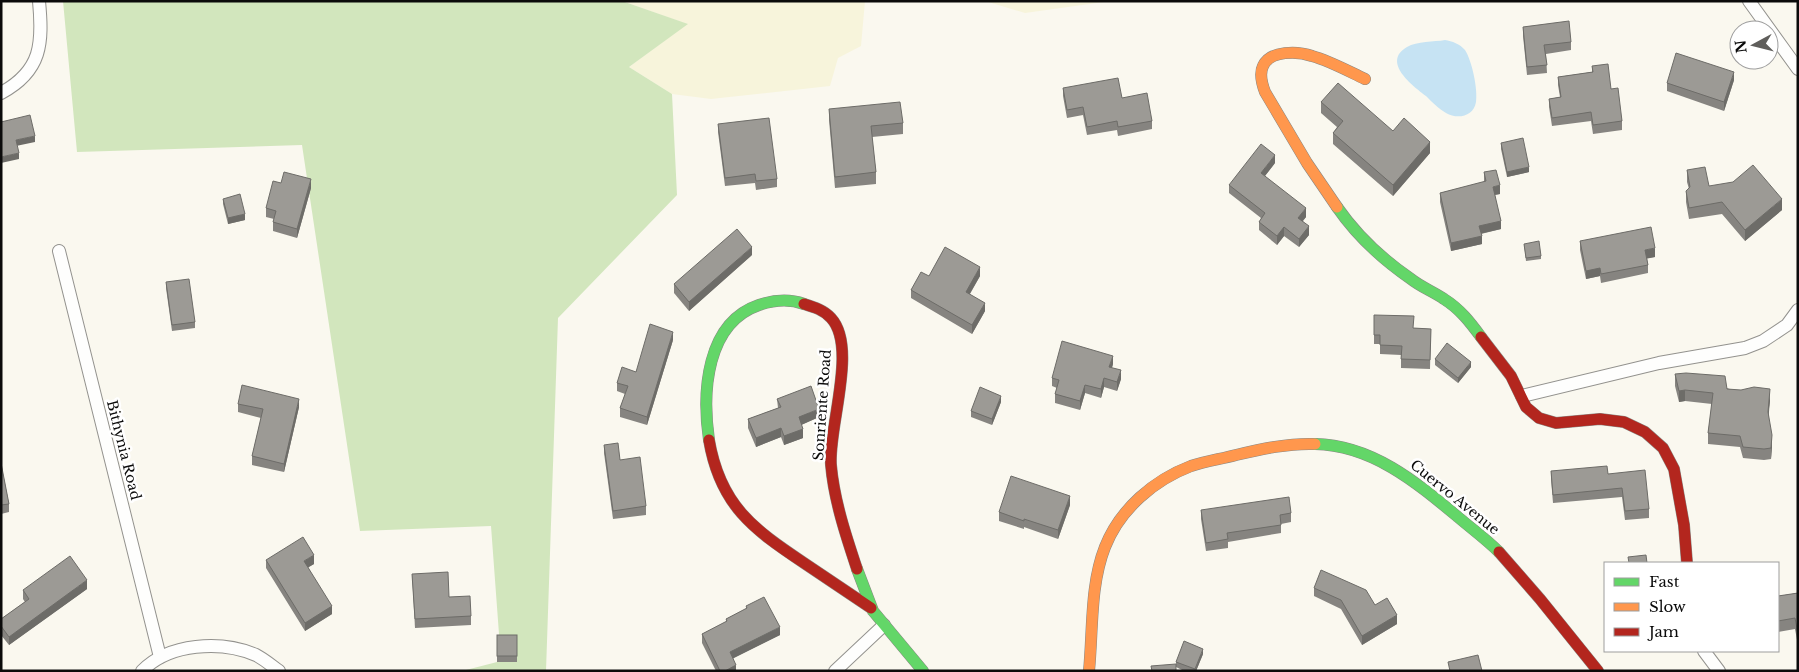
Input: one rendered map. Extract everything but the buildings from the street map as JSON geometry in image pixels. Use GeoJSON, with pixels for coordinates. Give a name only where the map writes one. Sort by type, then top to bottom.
{"type":"FeatureCollection","features":[{"type":"Feature","properties":{"kind":"street"},"geometry":{"type":"LineString","coordinates":[[1,93],[12,87],[23,77],[32,66],[38,53],[41,38],[39,1]]}},
{"type":"Feature","properties":{"kind":"street"},"geometry":{"type":"LineString","coordinates":[[1749,1],[1798,69]]}},
{"type":"Feature","properties":{"kind":"street"},"geometry":{"type":"LineString","coordinates":[[1365,79],[1313,56],[1301,53],[1286,53],[1266,60],[1262,67],[1261,79],[1265,92],[1307,163],[1349,224],[1370,247],[1412,280],[1445,299],[1466,315],[1511,376],[1526,407],[1539,418],[1556,424],[1600,419],[1624,422],[1646,432],[1663,448],[1674,469],[1684,525],[1687,562]]}},
{"type":"Feature","properties":{"kind":"street","name":"Bithynia Road"},"geometry":{"type":"LineString","coordinates":[[59,251],[160,657]]}},
{"type":"Feature","properties":{"kind":"street","name":"Sonriente Road"},"geometry":{"type":"LineString","coordinates":[[871,608],[760,532],[738,509],[721,482],[710,451],[707,427],[707,378],[715,345],[727,325],[745,310],[758,304],[781,300],[804,303],[825,313],[835,322],[842,345],[842,370],[831,461],[835,488],[850,551],[871,608],[923,671]]}},
{"type":"Feature","properties":{"kind":"street"},"geometry":{"type":"LineString","coordinates":[[1522,396],[1660,363],[1745,348],[1763,341],[1787,325],[1798,310]]}},
{"type":"Feature","properties":{"kind":"street","name":"Cuervo Avenue"},"geometry":{"type":"LineString","coordinates":[[1089,671],[1093,643],[1097,576],[1105,547],[1120,520],[1139,498],[1163,479],[1191,466],[1263,448],[1300,443],[1336,446],[1371,456],[1405,474],[1503,556],[1574,639],[1598,671]]}},
{"type":"Feature","properties":{"kind":"street"},"geometry":{"type":"LineString","coordinates":[[835,671],[884,625]]}},
{"type":"Feature","properties":{"kind":"street"},"geometry":{"type":"LineString","coordinates":[[142,671],[160,657],[180,649],[220,645],[256,655],[279,671]]}},
{"type":"Feature","properties":{"kind":"street"},"geometry":{"type":"LineString","coordinates":[[1705,652],[1719,671]]}},
{"type":"Feature","properties":{"kind":"shaded area"},"geometry":{"type":"Polygon","coordinates":[[[622,1],[865,1],[861,46],[838,58],[830,86],[711,99],[672,94],[629,67],[687,24],[622,1]]]}},
{"type":"Feature","properties":{"kind":"shaded area"},"geometry":{"type":"Polygon","coordinates":[[[985,1],[1111,1],[1025,13],[985,1]]]}},
{"type":"Feature","properties":{"kind":"green space"},"geometry":{"type":"Polygon","coordinates":[[[63,1],[622,1],[688,24],[629,67],[672,94],[677,195],[558,318],[546,671],[462,671],[501,661],[491,526],[360,531],[302,145],[77,152],[63,1]]]}},
{"type":"Feature","properties":{"kind":"water"},"geometry":{"type":"Polygon","coordinates":[[[1445,40],[1456,43],[1465,50],[1472,68],[1476,102],[1472,111],[1465,115],[1455,116],[1441,110],[1407,80],[1398,66],[1397,60],[1400,53],[1407,47],[1445,40]]]}},
{"type":"Feature","properties":{"kind":"traffic: fast"},"geometry":{"type":"LineString","coordinates":[[1337,207],[1353,228],[1380,255],[1415,282],[1440,296],[1460,311],[1481,337]]}},
{"type":"Feature","properties":{"kind":"traffic: fast"},"geometry":{"type":"LineString","coordinates":[[709,440],[706,401],[711,361],[718,343],[728,327],[741,314],[759,305],[782,301],[804,304]]}},
{"type":"Feature","properties":{"kind":"traffic: fast"},"geometry":{"type":"LineString","coordinates":[[1315,444],[1336,446],[1355,451],[1374,458],[1392,468],[1426,491],[1499,552]]}},
{"type":"Feature","properties":{"kind":"traffic: fast"},"geometry":{"type":"LineString","coordinates":[[857,569],[873,611],[923,671]]}},
{"type":"Feature","properties":{"kind":"traffic: slow"},"geometry":{"type":"LineString","coordinates":[[1337,207],[1307,163],[1265,92],[1261,72],[1263,66],[1272,57],[1278,54],[1299,53],[1339,66],[1365,79]]}},
{"type":"Feature","properties":{"kind":"traffic: slow"},"geometry":{"type":"LineString","coordinates":[[1089,671],[1094,592],[1100,562],[1111,533],[1129,508],[1164,479],[1191,466],[1275,447],[1315,444]]}},
{"type":"Feature","properties":{"kind":"traffic: jam"},"geometry":{"type":"LineString","coordinates":[[804,304],[825,313],[831,318],[839,331],[842,348],[842,368],[831,449],[831,465],[838,505],[857,569]]}},
{"type":"Feature","properties":{"kind":"traffic: jam"},"geometry":{"type":"LineString","coordinates":[[1481,337],[1511,376],[1526,407],[1539,418],[1556,423],[1600,419],[1624,422],[1645,432],[1663,448],[1674,469],[1684,525],[1687,562]]}},
{"type":"Feature","properties":{"kind":"traffic: jam"},"geometry":{"type":"LineString","coordinates":[[709,440],[714,463],[721,482],[730,499],[741,513],[769,539],[871,608]]}},
{"type":"Feature","properties":{"kind":"traffic: jam"},"geometry":{"type":"LineString","coordinates":[[1499,552],[1598,671]]}}]}
